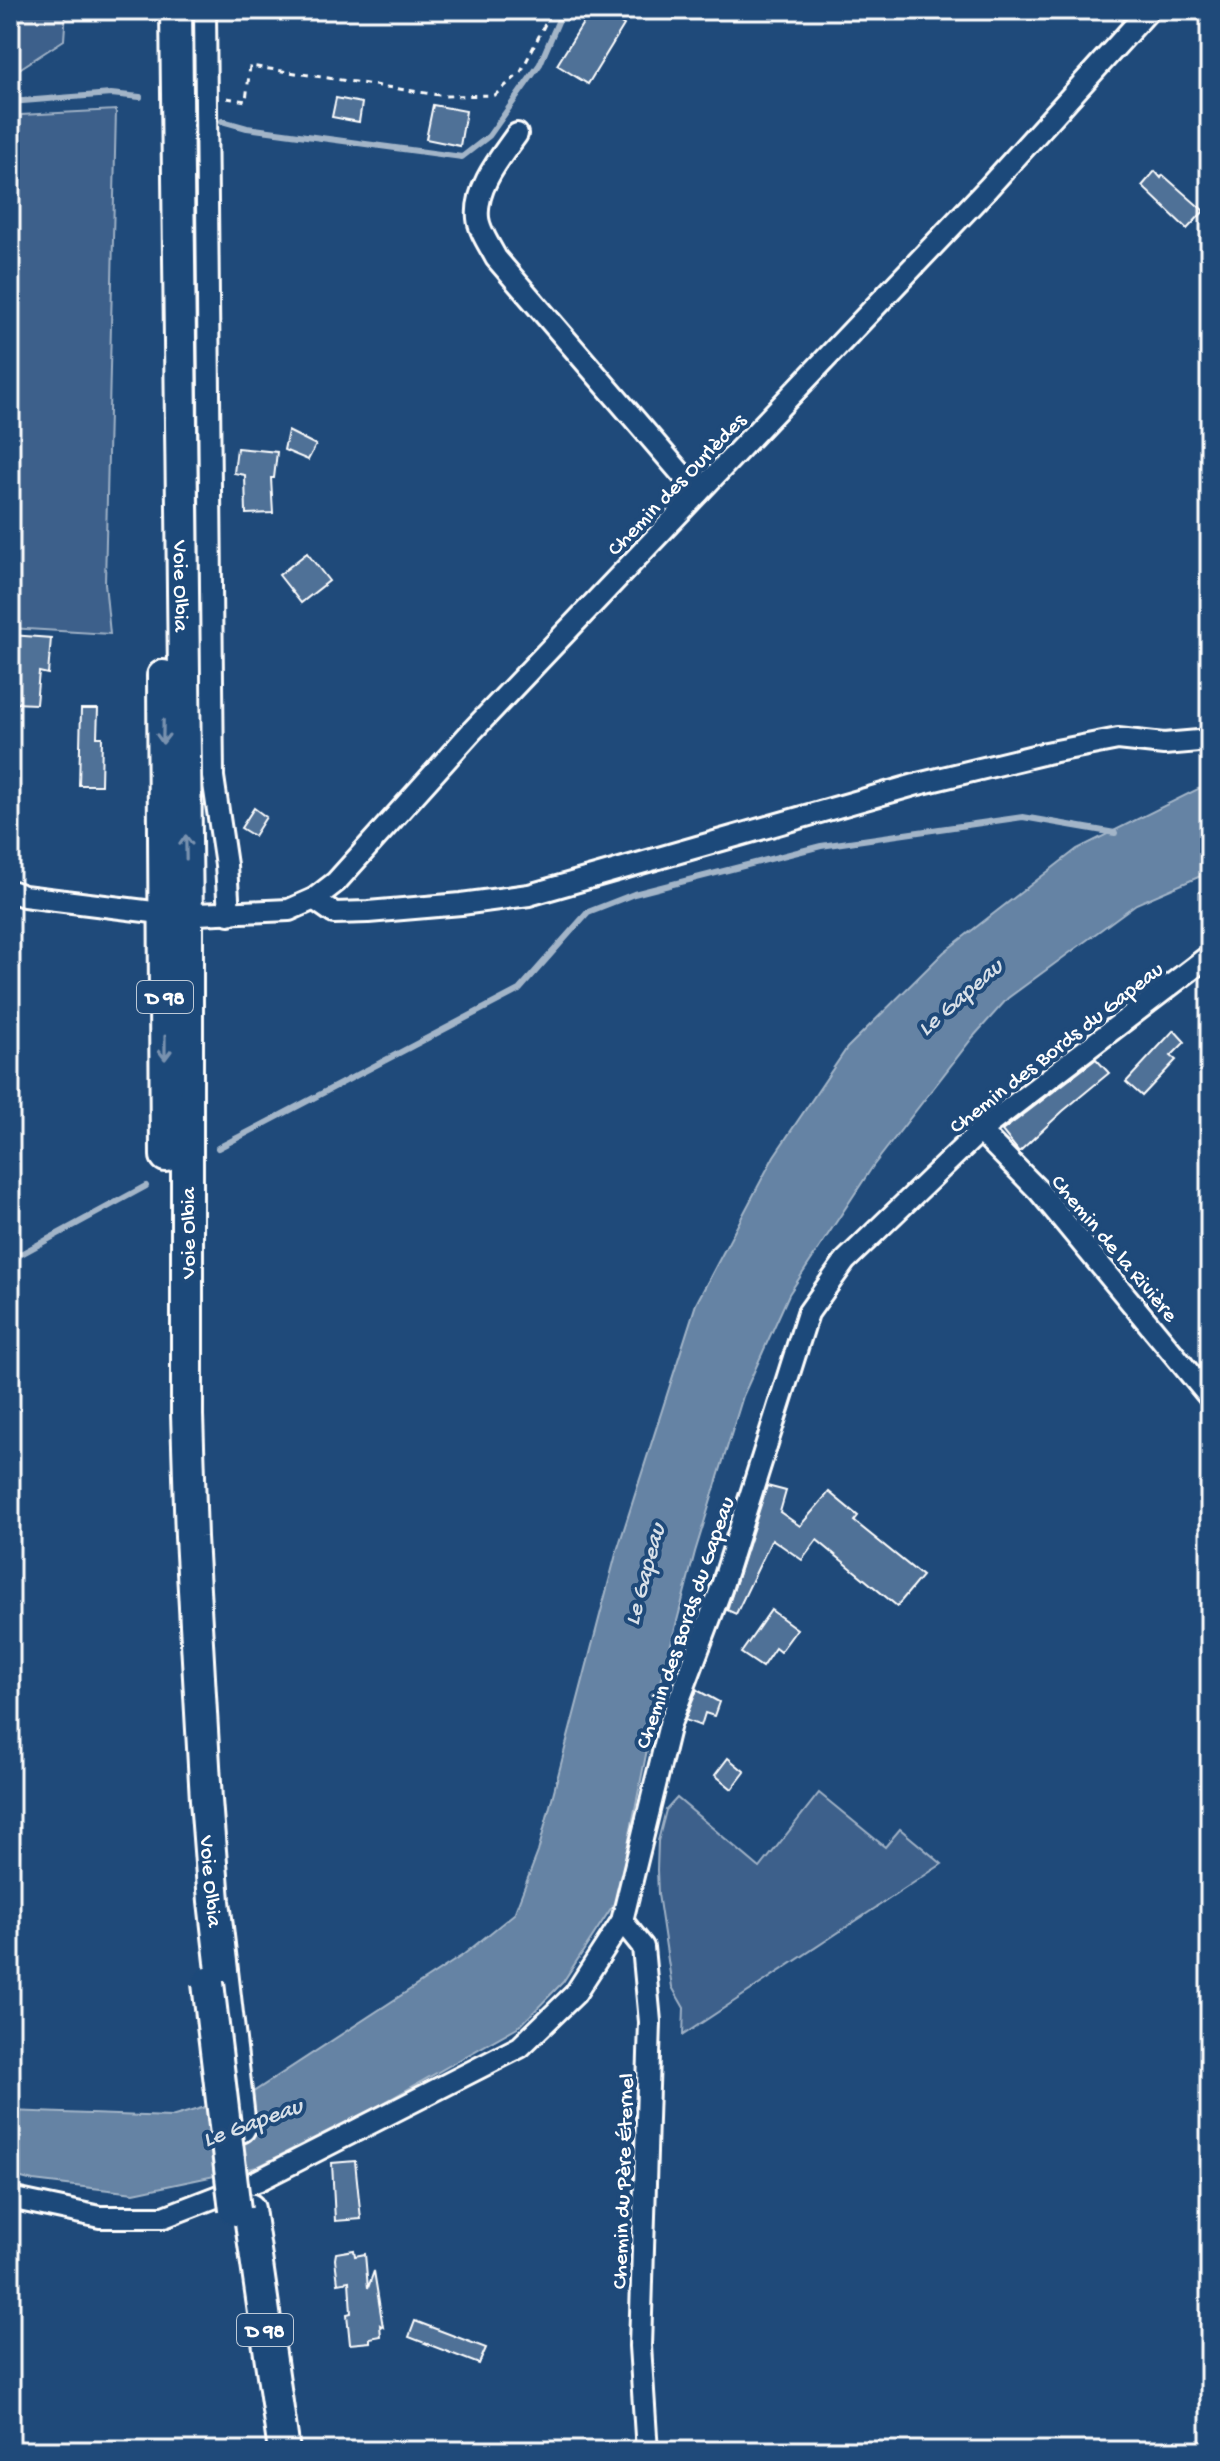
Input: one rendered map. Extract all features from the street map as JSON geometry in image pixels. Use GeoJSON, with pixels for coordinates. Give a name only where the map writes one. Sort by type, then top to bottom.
{"type":"FeatureCollection","features":[{"type":"Feature","properties":{"kind":"highway","name":"Voie Olbia"},"geometry":{"type":"LineString","coordinates":[[158,10],[164,486],[162,765],[166,1162],[171,1393],[182,1642],[267,2451]]}},
{"type":"Feature","properties":{"kind":"highway","name":"Voie Olbia"},"geometry":{"type":"LineString","coordinates":[[176,10],[187,921],[187,1415],[216,1981]]}},
{"type":"Feature","properties":{"kind":"highway","name":"Voie Olbia"},"geometry":{"type":"LineString","coordinates":[[242,2209],[284,2451]]}},
{"type":"Feature","properties":{"kind":"street"},"geometry":{"type":"LineString","coordinates":[[205,10],[213,777],[226,865],[229,914]]}},
{"type":"Feature","properties":{"kind":"street","name":"Chemin des Ourlèdes"},"geometry":{"type":"LineString","coordinates":[[197,914],[289,910],[314,899],[336,882],[472,731],[988,188],[1149,10]]}},
{"type":"Feature","properties":{"kind":"street"},"geometry":{"type":"LineString","coordinates":[[517,134],[493,168],[482,192],[478,218],[486,239],[496,258],[698,493]]}},
{"type":"Feature","properties":{"kind":"street"},"geometry":{"type":"LineString","coordinates":[[314,899],[334,913],[529,895],[918,784],[1046,753],[1118,739],[1164,744],[1210,740]]}},
{"type":"Feature","properties":{"kind":"street"},"geometry":{"type":"LineString","coordinates":[[10,891],[24,896],[153,912]]}},
{"type":"Feature","properties":{"kind":"street","name":"Chemin des Bords du Gapeau"},"geometry":{"type":"LineString","coordinates":[[10,2198],[100,2217],[164,2217],[257,2181],[520,2047],[575,1994],[622,1921],[670,1724],[721,1589],[808,1313],[845,1261],[980,1131],[1210,955]]}},
{"type":"Feature","properties":{"kind":"street","name":"Chemin de la Rivière"},"geometry":{"type":"LineString","coordinates":[[980,1131],[1039,1191],[1210,1398]]}},
{"type":"Feature","properties":{"kind":"street","name":"Chemin du Père Éternel"},"geometry":{"type":"LineString","coordinates":[[622,1921],[643,1947],[650,2022],[640,2346],[647,2451]]}},
{"type":"Feature","properties":{"kind":"path"},"geometry":{"type":"LineString","coordinates":[[205,95],[246,101],[250,66],[445,96],[495,95],[521,72],[552,10]]}},
{"type":"Feature","properties":{"kind":"shaded area"},"geometry":{"type":"Polygon","coordinates":[[[10,10],[66,10],[64,40],[10,75],[10,10]]]}},
{"type":"Feature","properties":{"kind":"shaded area"},"geometry":{"type":"Polygon","coordinates":[[[116,110],[105,583],[110,634],[10,628],[10,300],[21,115],[116,110]]]}},
{"type":"Feature","properties":{"kind":"shaded area"},"geometry":{"type":"Polygon","coordinates":[[[819,1793],[885,1847],[900,1829],[942,1864],[683,2035],[684,2008],[672,1987],[658,1894],[658,1841],[666,1810],[677,1798],[760,1868],[819,1793]]]}},
{"type":"Feature","properties":{"kind":"water","name":"Le Gapeau"},"geometry":{"type":"Polygon","coordinates":[[[1210,783],[1210,872],[1136,904],[1008,998],[973,1037],[873,1166],[789,1294],[743,1396],[695,1552],[659,1690],[617,1899],[563,1982],[521,2025],[378,2106],[257,2167],[134,2193],[33,2181],[10,2175],[10,2111],[171,2117],[250,2094],[463,1955],[514,1914],[538,1852],[616,1554],[696,1304],[774,1156],[847,1048],[944,952],[1077,849],[1210,783]]]}},
{"type":"Feature","properties":{"kind":"building"},"geometry":{"type":"Polygon","coordinates":[[[591,10],[600,10],[624,25],[588,84],[557,65],[591,10]]]}},
{"type":"Feature","properties":{"kind":"building"},"geometry":{"type":"Polygon","coordinates":[[[336,98],[362,103],[359,122],[332,117],[336,98]]]}},
{"type":"Feature","properties":{"kind":"building"},"geometry":{"type":"Polygon","coordinates":[[[433,105],[466,111],[460,146],[426,139],[433,105]]]}},
{"type":"Feature","properties":{"kind":"building"},"geometry":{"type":"Polygon","coordinates":[[[1155,171],[1204,211],[1187,229],[1142,186],[1155,171]]]}},
{"type":"Feature","properties":{"kind":"building"},"geometry":{"type":"Polygon","coordinates":[[[288,431],[316,445],[308,460],[284,450],[288,431]]]}},
{"type":"Feature","properties":{"kind":"building"},"geometry":{"type":"Polygon","coordinates":[[[237,448],[277,452],[274,478],[271,478],[273,513],[246,514],[245,475],[234,473],[237,448]]]}},
{"type":"Feature","properties":{"kind":"building"},"geometry":{"type":"Polygon","coordinates":[[[307,553],[329,581],[301,603],[279,575],[307,553]]]}},
{"type":"Feature","properties":{"kind":"building"},"geometry":{"type":"Polygon","coordinates":[[[11,635],[51,638],[48,674],[39,672],[36,704],[13,703],[16,657],[10,656],[11,635]]]}},
{"type":"Feature","properties":{"kind":"building"},"geometry":{"type":"Polygon","coordinates":[[[81,709],[98,709],[97,737],[102,737],[101,785],[79,785],[81,709]]]}},
{"type":"Feature","properties":{"kind":"building"},"geometry":{"type":"Polygon","coordinates":[[[254,808],[266,817],[254,836],[241,828],[254,808]]]}},
{"type":"Feature","properties":{"kind":"building"},"geometry":{"type":"Polygon","coordinates":[[[1174,1030],[1185,1042],[1171,1056],[1176,1060],[1142,1096],[1126,1082],[1174,1030]]]}},
{"type":"Feature","properties":{"kind":"building"},"geometry":{"type":"Polygon","coordinates":[[[1096,1059],[1109,1073],[1019,1152],[1002,1131],[1096,1059]]]}},
{"type":"Feature","properties":{"kind":"building"},"geometry":{"type":"Polygon","coordinates":[[[767,1486],[786,1491],[780,1512],[800,1526],[829,1492],[858,1516],[854,1521],[922,1576],[897,1606],[817,1540],[802,1560],[772,1539],[736,1614],[727,1610],[767,1486]]]}},
{"type":"Feature","properties":{"kind":"building"},"geometry":{"type":"Polygon","coordinates":[[[771,1610],[797,1629],[780,1652],[775,1648],[762,1667],[741,1653],[771,1610]]]}},
{"type":"Feature","properties":{"kind":"building"},"geometry":{"type":"Polygon","coordinates":[[[697,1690],[719,1702],[714,1716],[705,1713],[701,1726],[685,1720],[697,1690]]]}},
{"type":"Feature","properties":{"kind":"building"},"geometry":{"type":"Polygon","coordinates":[[[728,1758],[745,1772],[732,1789],[715,1775],[728,1758]]]}},
{"type":"Feature","properties":{"kind":"building"},"geometry":{"type":"Polygon","coordinates":[[[355,2161],[361,2219],[335,2221],[332,2163],[355,2161]]]}},
{"type":"Feature","properties":{"kind":"building"},"geometry":{"type":"Polygon","coordinates":[[[354,2250],[355,2256],[365,2254],[368,2288],[374,2271],[383,2327],[380,2325],[381,2336],[370,2338],[370,2342],[350,2344],[347,2314],[351,2313],[349,2281],[338,2283],[335,2259],[336,2253],[354,2250]]]}},
{"type":"Feature","properties":{"kind":"building"},"geometry":{"type":"Polygon","coordinates":[[[415,2321],[486,2348],[479,2364],[409,2337],[415,2321]]]}},
{"type":"Feature","properties":{"kind":"waterway"},"geometry":{"type":"LineString","coordinates":[[222,121],[247,128],[462,157],[489,136],[540,64],[563,10]]}},
{"type":"Feature","properties":{"kind":"waterway"},"geometry":{"type":"LineString","coordinates":[[10,102],[111,94],[140,97]]}},
{"type":"Feature","properties":{"kind":"waterway"},"geometry":{"type":"LineString","coordinates":[[218,1148],[519,990],[588,912],[634,894],[821,846],[1023,817],[1115,833]]}},
{"type":"Feature","properties":{"kind":"waterway"},"geometry":{"type":"LineString","coordinates":[[10,1260],[146,1186]]}}]}
